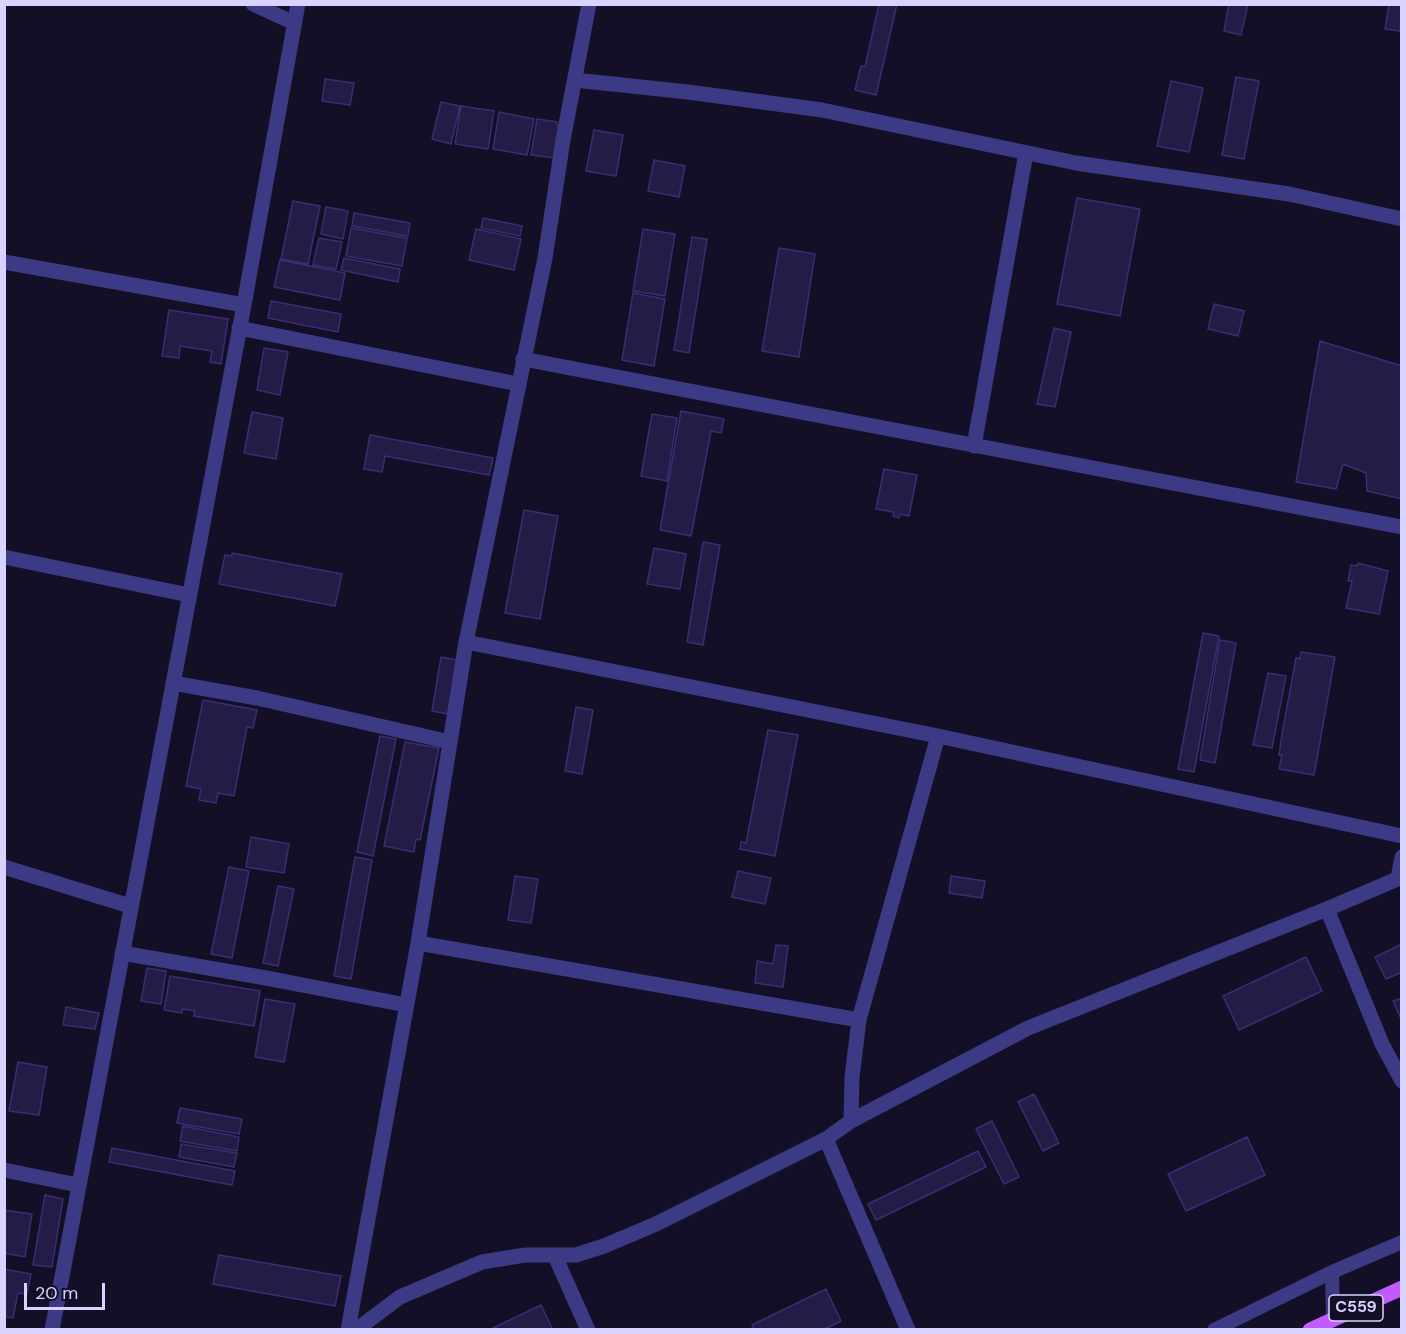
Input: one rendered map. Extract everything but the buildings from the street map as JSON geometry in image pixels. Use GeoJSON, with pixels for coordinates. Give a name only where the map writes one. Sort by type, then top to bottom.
{"type":"FeatureCollection","features":[{"type":"Feature","properties":{"kind":"main road","name":"C559"},"geometry":{"type":"LineString","coordinates":[[1310,1329],[1401,1288]]}},
{"type":"Feature","properties":{"kind":"street"},"geometry":{"type":"LineString","coordinates":[[253,4],[294,23]]}},
{"type":"Feature","properties":{"kind":"street"},"geometry":{"type":"LineString","coordinates":[[52,1329],[244,305],[298,4]]}},
{"type":"Feature","properties":{"kind":"street"},"geometry":{"type":"LineString","coordinates":[[348,1329],[418,943],[466,642],[545,258],[563,140],[589,4]]}},
{"type":"Feature","properties":{"kind":"street"},"geometry":{"type":"LineString","coordinates":[[575,80],[822,110],[1076,163],[1289,194],[1401,219]]}},
{"type":"Feature","properties":{"kind":"street"},"geometry":{"type":"LineString","coordinates":[[974,446],[1026,153]]}},
{"type":"Feature","properties":{"kind":"street"},"geometry":{"type":"LineString","coordinates":[[4,262],[244,305]]}},
{"type":"Feature","properties":{"kind":"street"},"geometry":{"type":"LineString","coordinates":[[239,328],[518,384]]}},
{"type":"Feature","properties":{"kind":"street"},"geometry":{"type":"LineString","coordinates":[[523,359],[1401,527]]}},
{"type":"Feature","properties":{"kind":"street"},"geometry":{"type":"LineString","coordinates":[[4,557],[189,595]]}},
{"type":"Feature","properties":{"kind":"street"},"geometry":{"type":"LineString","coordinates":[[466,642],[938,736],[1401,836]]}},
{"type":"Feature","properties":{"kind":"street"},"geometry":{"type":"LineString","coordinates":[[173,683],[256,698],[450,742]]}},
{"type":"Feature","properties":{"kind":"street"},"geometry":{"type":"LineString","coordinates":[[851,1121],[853,1066],[859,1020],[938,736]]}},
{"type":"Feature","properties":{"kind":"street"},"geometry":{"type":"LineString","coordinates":[[356,1329],[400,1297],[482,1262],[525,1255],[576,1255],[646,1228],[826,1139],[851,1121],[1028,1028],[1400,878],[1401,857]]}},
{"type":"Feature","properties":{"kind":"street"},"geometry":{"type":"LineString","coordinates":[[4,867],[130,906]]}},
{"type":"Feature","properties":{"kind":"street"},"geometry":{"type":"LineString","coordinates":[[1327,909],[1382,1044],[1401,1081]]}},
{"type":"Feature","properties":{"kind":"street"},"geometry":{"type":"LineString","coordinates":[[418,943],[859,1020]]}},
{"type":"Feature","properties":{"kind":"street"},"geometry":{"type":"LineString","coordinates":[[122,952],[406,1005]]}},
{"type":"Feature","properties":{"kind":"street"},"geometry":{"type":"LineString","coordinates":[[826,1139],[908,1329]]}},
{"type":"Feature","properties":{"kind":"street"},"geometry":{"type":"LineString","coordinates":[[4,1170],[78,1185]]}},
{"type":"Feature","properties":{"kind":"street"},"geometry":{"type":"LineString","coordinates":[[555,1256],[588,1329]]}},
{"type":"Feature","properties":{"kind":"lane"},"geometry":{"type":"LineString","coordinates":[[1214,1329],[1332,1272],[1401,1242]]}},
{"type":"Feature","properties":{"kind":"lane"},"geometry":{"type":"LineString","coordinates":[[1332,1272],[1333,1319]]}}]}
